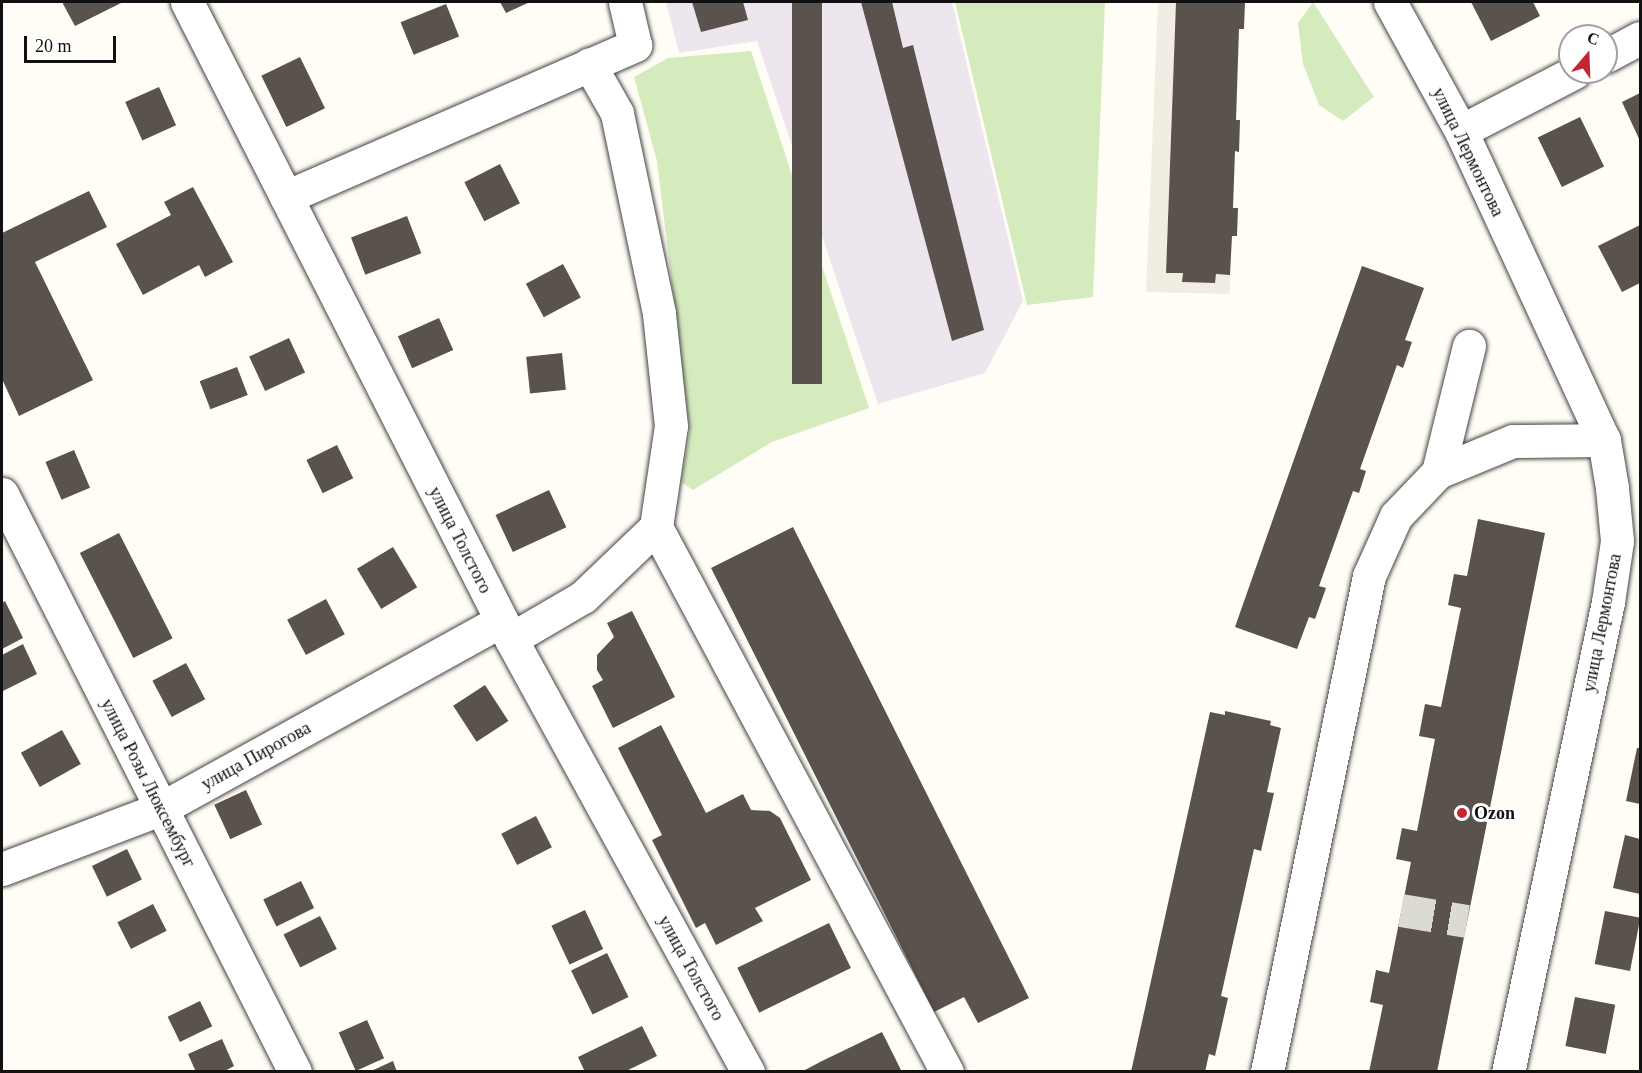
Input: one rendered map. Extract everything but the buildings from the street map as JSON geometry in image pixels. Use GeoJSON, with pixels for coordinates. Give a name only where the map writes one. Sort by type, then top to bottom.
{"type":"FeatureCollection","features":[{"type":"Feature","properties":{"kind":"street","name":"улица Толстого"},"geometry":{"type":"LineString","coordinates":[[187,2],[506,630],[748,1071]]}},
{"type":"Feature","properties":{"kind":"street"},"geometry":{"type":"LineString","coordinates":[[286,197],[635,45],[625,2]]}},
{"type":"Feature","properties":{"kind":"street","name":"улица Лермонтова"},"geometry":{"type":"LineString","coordinates":[[1390,2],[1461,131],[1604,441],[1628,518],[1617,541],[1608,602],[1508,1071]]}},
{"type":"Feature","properties":{"kind":"street"},"geometry":{"type":"LineString","coordinates":[[1618,50],[1641,38]]}},
{"type":"Feature","properties":{"kind":"street"},"geometry":{"type":"LineString","coordinates":[[590,64],[617,113],[659,313],[671,426],[656,527],[947,1071]]}},
{"type":"Feature","properties":{"kind":"street"},"geometry":{"type":"LineString","coordinates":[[1461,131],[1558,81]]}},
{"type":"Feature","properties":{"kind":"street"},"geometry":{"type":"LineString","coordinates":[[1438,472],[1469,346]]}},
{"type":"Feature","properties":{"kind":"street"},"geometry":{"type":"LineString","coordinates":[[1268,1071],[1369,576],[1396,516],[1438,472],[1513,441],[1604,441]]}},
{"type":"Feature","properties":{"kind":"street","name":"улица Розы Люксембург"},"geometry":{"type":"LineString","coordinates":[[2,494],[295,1071]]}},
{"type":"Feature","properties":{"kind":"street","name":"улица Пирогова"},"geometry":{"type":"LineString","coordinates":[[2,869],[160,809],[506,630],[583,597],[656,527]]}},
{"type":"Feature","properties":{"kind":"shaded area"},"geometry":{"type":"Polygon","coordinates":[[[666,2],[952,2],[1023,301],[985,373],[878,404],[757,41],[679,53],[666,2]]]}},
{"type":"Feature","properties":{"kind":"shaded area"},"geometry":{"type":"Polygon","coordinates":[[[1158,2],[1176,2],[1166,273],[1183,273],[1183,282],[1215,283],[1216,274],[1230,275],[1230,294],[1146,292],[1158,2]]]}},
{"type":"Feature","properties":{"kind":"green space"},"geometry":{"type":"Polygon","coordinates":[[[955,2],[1105,2],[1093,297],[1027,305],[955,2]]]}},
{"type":"Feature","properties":{"kind":"green space"},"geometry":{"type":"Polygon","coordinates":[[[1313,2],[1374,97],[1343,121],[1319,105],[1303,64],[1298,23],[1313,2]]]}},
{"type":"Feature","properties":{"kind":"green space"},"geometry":{"type":"Polygon","coordinates":[[[751,51],[869,408],[772,442],[693,490],[681,482],[690,432],[657,161],[634,77],[668,58],[751,51]]]}},
{"type":"Feature","properties":{"kind":"tunnel"},"geometry":{"type":"LineString","coordinates":[[1401,910],[1467,921]]}},
{"type":"Feature","properties":{"kind":"place","name":"Ozon"},"geometry":{"type":"Point","coordinates":[1462,813]}}]}
